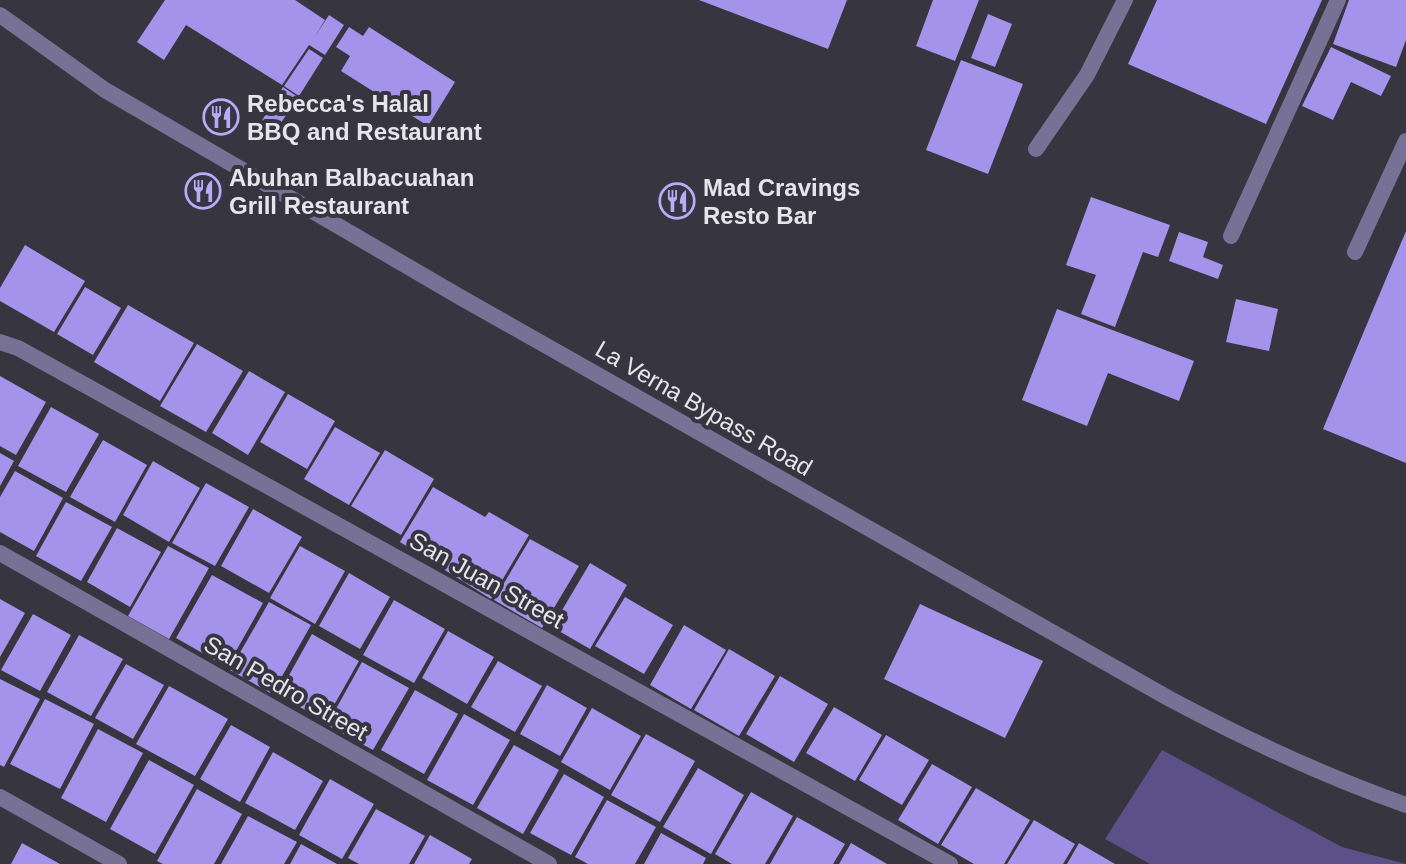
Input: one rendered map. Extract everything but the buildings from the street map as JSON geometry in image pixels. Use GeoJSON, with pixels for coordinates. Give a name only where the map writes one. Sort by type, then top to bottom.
{"type":"FeatureCollection","features":[{"type":"Feature","properties":{"kind":"street"},"geometry":{"type":"LineString","coordinates":[[1036,149],[1087,75],[1125,0]]}},
{"type":"Feature","properties":{"kind":"street"},"geometry":{"type":"LineString","coordinates":[[1231,236],[1338,0]]}},
{"type":"Feature","properties":{"kind":"street","name":"La Verna Bypass Road"},"geometry":{"type":"LineString","coordinates":[[0,15],[105,90],[351,234],[1156,691],[1261,747],[1344,783],[1406,805]]}},
{"type":"Feature","properties":{"kind":"street"},"geometry":{"type":"LineString","coordinates":[[1355,252],[1406,141]]}},
{"type":"Feature","properties":{"kind":"street","name":"San Juan Street"},"geometry":{"type":"LineString","coordinates":[[0,342],[32,355],[950,864]]}},
{"type":"Feature","properties":{"kind":"street","name":"San Pedro Street"},"geometry":{"type":"LineString","coordinates":[[0,553],[549,864]]}},
{"type":"Feature","properties":{"kind":"street"},"geometry":{"type":"LineString","coordinates":[[0,797],[119,864]]}},
{"type":"Feature","properties":{"kind":"street"},"geometry":{"type":"LineString","coordinates":[[910,864],[920,847]]}},
{"type":"Feature","properties":{"kind":"shaded area"},"geometry":{"type":"Polygon","coordinates":[[[1162,750],[1342,847],[1406,864],[1150,864],[1105,839],[1162,750]]]}},
{"type":"Feature","properties":{"kind":"place","name":"Rebecca's Halal BBQ and Restaurant"},"geometry":{"type":"Point","coordinates":[221,117]}},
{"type":"Feature","properties":{"kind":"place","name":"Abuhan Balbacuahan Grill Restaurant"},"geometry":{"type":"Point","coordinates":[203,191]}},
{"type":"Feature","properties":{"kind":"place","name":"Mad Cravings Resto Bar"},"geometry":{"type":"Point","coordinates":[677,201]}}]}
